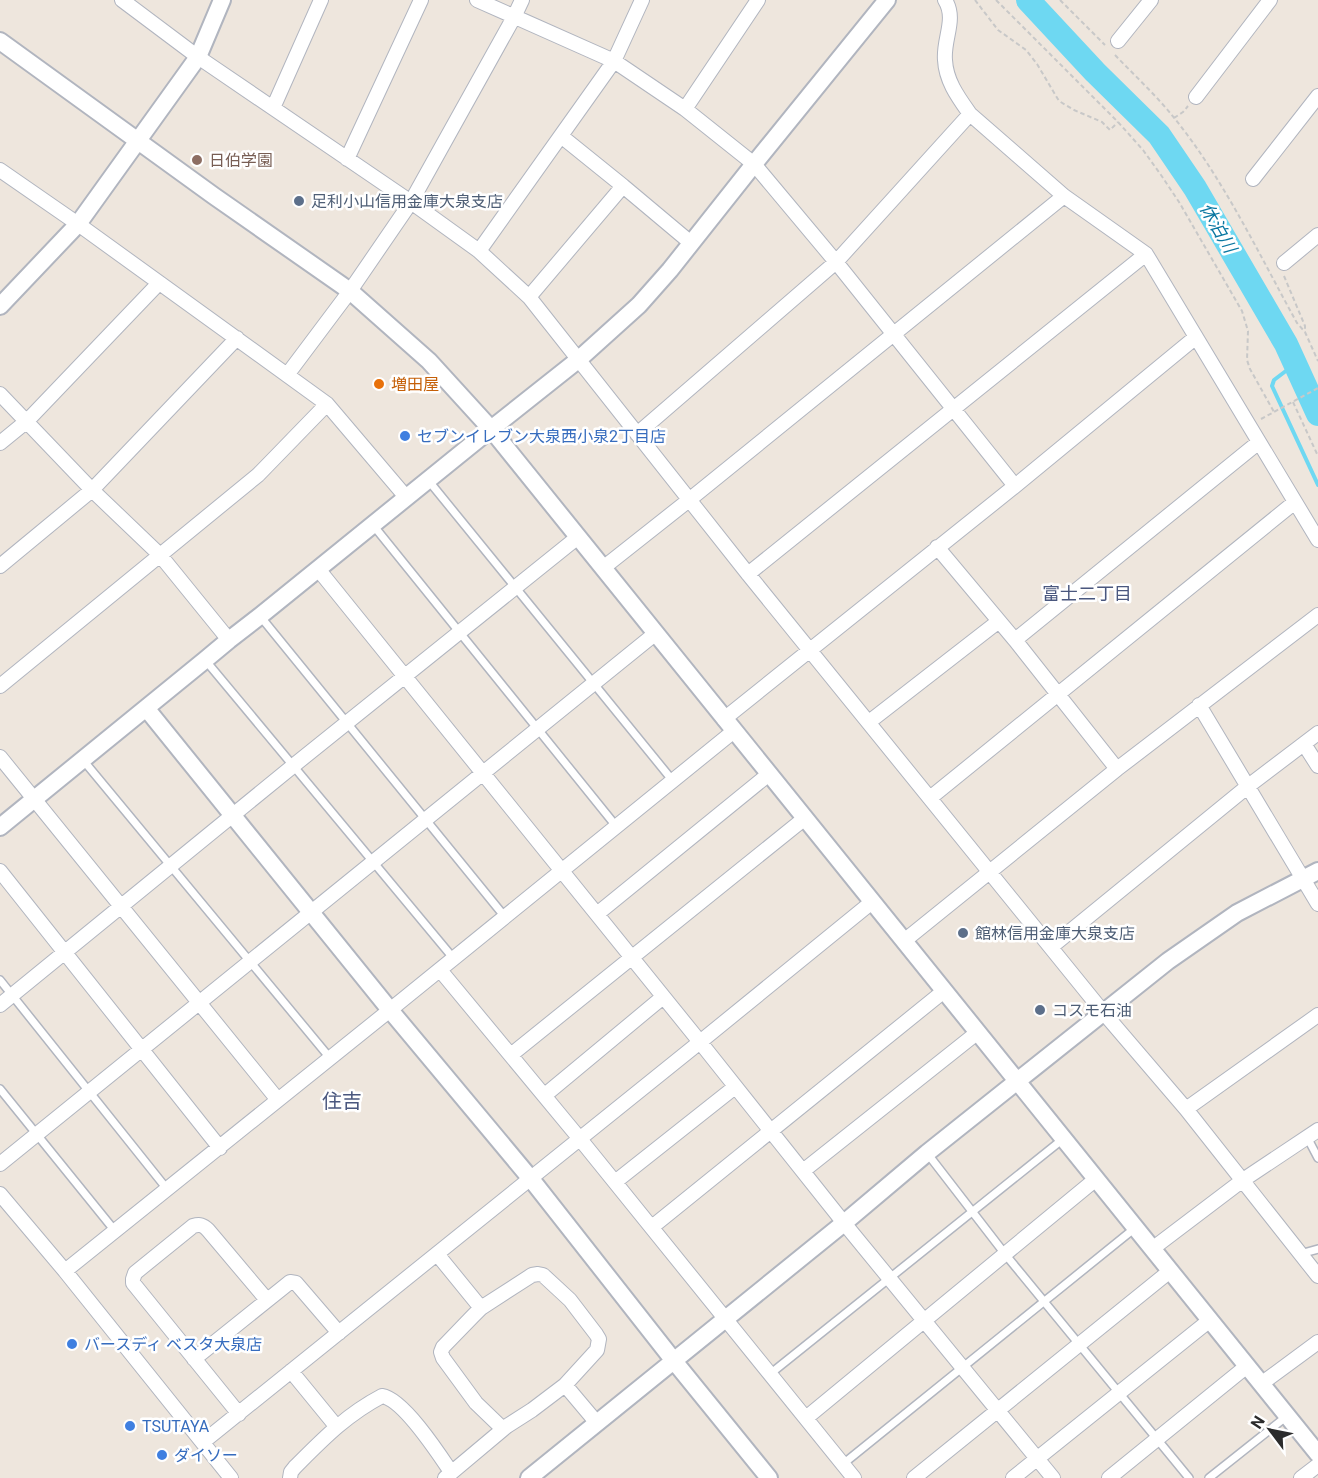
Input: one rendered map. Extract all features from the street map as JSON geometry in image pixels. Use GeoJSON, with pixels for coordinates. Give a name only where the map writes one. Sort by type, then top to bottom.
{"type":"FeatureCollection","features":[{"type":"Feature","properties":{"kind":"street"},"geometry":{"type":"LineString","coordinates":[[122,0],[198,57],[479,251],[529,297],[688,500],[1103,1012],[1186,1109],[1318,1276]]}},
{"type":"Feature","properties":{"kind":"street"},"geometry":{"type":"LineString","coordinates":[[0,306],[78,224],[198,57],[222,0]]}},
{"type":"Feature","properties":{"kind":"street"},"geometry":{"type":"LineString","coordinates":[[273,108],[321,0]]}},
{"type":"Feature","properties":{"kind":"street"},"geometry":{"type":"LineString","coordinates":[[347,159],[421,0]]}},
{"type":"Feature","properties":{"kind":"street"},"geometry":{"type":"LineString","coordinates":[[477,0],[614,61],[685,109],[754,164],[836,262],[1014,486]]}},
{"type":"Feature","properties":{"kind":"street"},"geometry":{"type":"LineString","coordinates":[[287,375],[350,291],[411,202],[522,0]]}},
{"type":"Feature","properties":{"kind":"street"},"geometry":{"type":"LineString","coordinates":[[479,251],[614,61],[642,0]]}},
{"type":"Feature","properties":{"kind":"street"},"geometry":{"type":"LineString","coordinates":[[685,109],[758,0]]}},
{"type":"Feature","properties":{"kind":"street"},"geometry":{"type":"LineString","coordinates":[[0,827],[578,360],[639,305],[887,0]]}},
{"type":"Feature","properties":{"kind":"street"},"geometry":{"type":"LineString","coordinates":[[945,0],[951,16],[944,52],[949,81],[954,91],[970,114],[1064,196],[1146,254],[1318,540]]}},
{"type":"Feature","properties":{"kind":"street"},"geometry":{"type":"LineString","coordinates":[[1112,46],[1150,0]]}},
{"type":"Feature","properties":{"kind":"street"},"geometry":{"type":"LineString","coordinates":[[1196,97],[1270,0]]}},
{"type":"Feature","properties":{"kind":"street"},"geometry":{"type":"LineString","coordinates":[[0,41],[213,196],[350,291],[429,361],[491,429],[1318,1454]]}},
{"type":"Feature","properties":{"kind":"street"},"geometry":{"type":"LineString","coordinates":[[1253,179],[1318,96]]}},
{"type":"Feature","properties":{"kind":"street"},"geometry":{"type":"LineString","coordinates":[[636,434],[836,262],[970,114]]}},
{"type":"Feature","properties":{"kind":"street"},"geometry":{"type":"LineString","coordinates":[[561,136],[691,243]]}},
{"type":"Feature","properties":{"kind":"street"},"geometry":{"type":"LineString","coordinates":[[1,173],[78,224],[327,404],[406,497]]}},
{"type":"Feature","properties":{"kind":"street"},"geometry":{"type":"LineString","coordinates":[[529,297],[623,186]]}},
{"type":"Feature","properties":{"kind":"street"},"geometry":{"type":"LineString","coordinates":[[603,568],[1064,196]]}},
{"type":"Feature","properties":{"kind":"street"},"geometry":{"type":"LineString","coordinates":[[1284,263],[1318,236]]}},
{"type":"Feature","properties":{"kind":"street"},"geometry":{"type":"LineString","coordinates":[[748,574],[1146,254]]}},
{"type":"Feature","properties":{"kind":"street"},"geometry":{"type":"LineString","coordinates":[[0,443],[27,421],[159,283]]}},
{"type":"Feature","properties":{"kind":"street"},"geometry":{"type":"LineString","coordinates":[[65,1271],[673,781],[810,650],[1196,337]]}},
{"type":"Feature","properties":{"kind":"street"},"geometry":{"type":"LineString","coordinates":[[0,566],[92,490],[237,339]]}},
{"type":"Feature","properties":{"kind":"street"},"geometry":{"type":"LineString","coordinates":[[0,394],[92,490],[160,555],[229,640]]}},
{"type":"Feature","properties":{"kind":"street"},"geometry":{"type":"LineString","coordinates":[[0,686],[258,475],[327,404]]}},
{"type":"Feature","properties":{"kind":"street"},"geometry":{"type":"LineString","coordinates":[[1015,640],[1259,442]]}},
{"type":"Feature","properties":{"kind":"street"},"geometry":{"type":"LineString","coordinates":[[930,798],[1295,502]]}},
{"type":"Feature","properties":{"kind":"street"},"geometry":{"type":"LineString","coordinates":[[0,1005],[578,537]]}},
{"type":"Feature","properties":{"kind":"street"},"geometry":{"type":"LineString","coordinates":[[937,547],[1015,640],[1117,769]]}},
{"type":"Feature","properties":{"kind":"street"},"geometry":{"type":"LineString","coordinates":[[318,569],[844,1223],[1053,1478]]}},
{"type":"Feature","properties":{"kind":"street"},"geometry":{"type":"LineString","coordinates":[[904,941],[1117,769],[1318,615]]}},
{"type":"Feature","properties":{"kind":"street"},"geometry":{"type":"LineString","coordinates":[[869,722],[999,621]]}},
{"type":"Feature","properties":{"kind":"street"},"geometry":{"type":"LineString","coordinates":[[0,1164],[656,633]]}},
{"type":"Feature","properties":{"kind":"street"},"geometry":{"type":"LineString","coordinates":[[1199,705],[1318,904]]}},
{"type":"Feature","properties":{"kind":"street"},"geometry":{"type":"LineString","coordinates":[[146,708],[390,1010],[531,1179],[769,1478]]}},
{"type":"Feature","properties":{"kind":"street"},"geometry":{"type":"LineString","coordinates":[[1051,947],[1247,787],[1318,733]]}},
{"type":"Feature","properties":{"kind":"street"},"geometry":{"type":"LineString","coordinates":[[1304,744],[1318,766]]}},
{"type":"Feature","properties":{"kind":"street"},"geometry":{"type":"LineString","coordinates":[[0,757],[278,1100]]}},
{"type":"Feature","properties":{"kind":"street"},"geometry":{"type":"LineString","coordinates":[[597,914],[769,774]]}},
{"type":"Feature","properties":{"kind":"street"},"geometry":{"type":"LineString","coordinates":[[512,1054],[805,818]]}},
{"type":"Feature","properties":{"kind":"street"},"geometry":{"type":"LineString","coordinates":[[0,872],[220,1148]]}},
{"type":"Feature","properties":{"kind":"street"},"geometry":{"type":"LineString","coordinates":[[529,1478],[1168,961],[1237,913],[1318,872]]}},
{"type":"Feature","properties":{"kind":"street"},"geometry":{"type":"LineString","coordinates":[[203,1442],[872,902]]}},
{"type":"Feature","properties":{"kind":"street"},"geometry":{"type":"LineString","coordinates":[[440,970],[512,1054],[854,1478]]}},
{"type":"Feature","properties":{"kind":"street"},"geometry":{"type":"LineString","coordinates":[[652,1227],[944,991]]}},
{"type":"Feature","properties":{"kind":"street"},"geometry":{"type":"LineString","coordinates":[[545,1095],[663,997]]}},
{"type":"Feature","properties":{"kind":"street"},"geometry":{"type":"LineString","coordinates":[[1186,1109],[1318,1015]]}},
{"type":"Feature","properties":{"kind":"street"},"geometry":{"type":"LineString","coordinates":[[803,1172],[978,1032]]}},
{"type":"Feature","properties":{"kind":"street"},"geometry":{"type":"LineString","coordinates":[[615,1182],[735,1087]]}},
{"type":"Feature","properties":{"kind":"street"},"geometry":{"type":"LineString","coordinates":[[1152,1249],[1243,1180],[1312,1134]]}},
{"type":"Feature","properties":{"kind":"street"},"geometry":{"type":"LineString","coordinates":[[806,1418],[1096,1179]]}},
{"type":"Feature","properties":{"kind":"street"},"geometry":{"type":"LineString","coordinates":[[0,1194],[65,1271],[231,1478]]}},
{"type":"Feature","properties":{"kind":"street"},"geometry":{"type":"LineString","coordinates":[[239,1414],[133,1283],[133,1279],[135,1273],[193,1226],[199,1224],[204,1226],[267,1300]]}},
{"type":"Feature","properties":{"kind":"street"},"geometry":{"type":"LineString","coordinates":[[436,1254],[481,1308]]}},
{"type":"Feature","properties":{"kind":"street"},"geometry":{"type":"LineString","coordinates":[[914,1478],[1170,1271]]}},
{"type":"Feature","properties":{"kind":"street"},"geometry":{"type":"LineString","coordinates":[[290,1478],[295,1467],[336,1426],[382,1396],[388,1397],[395,1403],[424,1433],[448,1475],[503,1430],[565,1385],[597,1350],[599,1340],[597,1334],[570,1300],[543,1275],[532,1275],[481,1308],[451,1337],[441,1352],[466,1391],[503,1430]]}},
{"type":"Feature","properties":{"kind":"street"},"geometry":{"type":"LineString","coordinates":[[194,1359],[290,1282],[296,1283],[339,1333]]}},
{"type":"Feature","properties":{"kind":"street"},"geometry":{"type":"LineString","coordinates":[[1013,1478],[1210,1320]]}},
{"type":"Feature","properties":{"kind":"street"},"geometry":{"type":"LineString","coordinates":[[1261,1384],[1318,1342]]}},
{"type":"Feature","properties":{"kind":"street"},"geometry":{"type":"LineString","coordinates":[[1109,1478],[1247,1366]]}},
{"type":"Feature","properties":{"kind":"street"},"geometry":{"type":"LineString","coordinates":[[291,1371],[336,1426]]}},
{"type":"Feature","properties":{"kind":"street"},"geometry":{"type":"LineString","coordinates":[[565,1385],[597,1423]]}},
{"type":"Feature","properties":{"kind":"street"},"geometry":{"type":"LineString","coordinates":[[1301,1478],[1318,1465]]}},
{"type":"Feature","properties":{"kind":"lane"},"geometry":{"type":"LineString","coordinates":[[428,480],[673,781]]}},
{"type":"Feature","properties":{"kind":"lane"},"geometry":{"type":"LineString","coordinates":[[373,525],[616,827]]}},
{"type":"Feature","properties":{"kind":"lane"},"geometry":{"type":"LineString","coordinates":[[260,616],[505,917]]}},
{"type":"Feature","properties":{"kind":"lane"},"geometry":{"type":"LineString","coordinates":[[206,660],[454,958]]}},
{"type":"Feature","properties":{"kind":"lane"},"geometry":{"type":"LineString","coordinates":[[83,760],[331,1058]]}},
{"type":"Feature","properties":{"kind":"lane"},"geometry":{"type":"LineString","coordinates":[[0,980],[168,1189]]}},
{"type":"Feature","properties":{"kind":"lane"},"geometry":{"type":"LineString","coordinates":[[0,1089],[115,1231]]}},
{"type":"Feature","properties":{"kind":"lane"},"geometry":{"type":"LineString","coordinates":[[1312,1134],[1318,1158]]}},
{"type":"Feature","properties":{"kind":"lane"},"geometry":{"type":"LineString","coordinates":[[770,1374],[1063,1138]]}},
{"type":"Feature","properties":{"kind":"lane"},"geometry":{"type":"LineString","coordinates":[[927,1154],[1005,1254],[1189,1478]]}},
{"type":"Feature","properties":{"kind":"lane"},"geometry":{"type":"LineString","coordinates":[[843,1464],[1135,1227]]}},
{"type":"Feature","properties":{"kind":"lane"},"geometry":{"type":"LineString","coordinates":[[1300,1254],[1318,1249]]}},
{"type":"Feature","properties":{"kind":"lane"},"geometry":{"type":"LineString","coordinates":[[1209,1478],[1287,1416]]}},
{"type":"Feature","properties":{"kind":"path"},"geometry":{"type":"LineString","coordinates":[[975,0],[998,30],[1026,50],[1059,101],[1102,122],[1110,130],[1118,122]]}},
{"type":"Feature","properties":{"kind":"path"},"geometry":{"type":"LineString","coordinates":[[996,0],[1118,122],[1143,150],[1179,202],[1242,311],[1248,331],[1247,360],[1275,411]]}},
{"type":"Feature","properties":{"kind":"path"},"geometry":{"type":"LineString","coordinates":[[1060,0],[1112,46],[1174,118],[1220,185],[1297,323],[1305,332],[1318,361]]}},
{"type":"Feature","properties":{"kind":"path"},"geometry":{"type":"LineString","coordinates":[[1174,118],[1183,112]]}},
{"type":"Feature","properties":{"kind":"path"},"geometry":{"type":"LineString","coordinates":[[1284,263],[1280,266],[1305,326],[1305,332]]}},
{"type":"Feature","properties":{"kind":"path"},"geometry":{"type":"LineString","coordinates":[[1264,417],[1318,388]]}},
{"type":"Feature","properties":{"kind":"path"},"geometry":{"type":"LineString","coordinates":[[1294,401],[1318,456]]}},
{"type":"Feature","properties":{"kind":"waterway","name":"休泊川"},"geometry":{"type":"LineString","coordinates":[[1028,0],[1095,72],[1159,135],[1195,188],[1286,344],[1318,414]]}},
{"type":"Feature","properties":{"kind":"waterway","name":"休泊川"},"geometry":{"type":"LineString","coordinates":[[1295,364],[1274,380],[1272,386],[1318,485]]}},
{"type":"Feature","properties":{"kind":"place","name":"日伯学園"},"geometry":{"type":"Point","coordinates":[197,160]}},
{"type":"Feature","properties":{"kind":"place","name":"足利小山信用金庫大泉支店"},"geometry":{"type":"Point","coordinates":[299,201]}},
{"type":"Feature","properties":{"kind":"place","name":"増田屋"},"geometry":{"type":"Point","coordinates":[379,384]}},
{"type":"Feature","properties":{"kind":"place","name":"セブンイレブン大泉西小泉2丁目店"},"geometry":{"type":"Point","coordinates":[405,436]}},
{"type":"Feature","properties":{"kind":"place","name":"館林信用金庫大泉支店"},"geometry":{"type":"Point","coordinates":[963,933]}},
{"type":"Feature","properties":{"kind":"place","name":"コスモ石油"},"geometry":{"type":"Point","coordinates":[1040,1010]}},
{"type":"Feature","properties":{"kind":"place","name":"バースディ ベスタ大泉店"},"geometry":{"type":"Point","coordinates":[72,1344]}},
{"type":"Feature","properties":{"kind":"place","name":"TSUTAYA"},"geometry":{"type":"Point","coordinates":[130,1426]}},
{"type":"Feature","properties":{"kind":"place","name":"ダイソー"},"geometry":{"type":"Point","coordinates":[162,1455]}},
{"type":"Feature","properties":{"kind":"district","name":"富士二丁目"},"geometry":{"type":"Point","coordinates":[1087,594]}},
{"type":"Feature","properties":{"kind":"district","name":"住吉"},"geometry":{"type":"Point","coordinates":[342,1101]}}]}
